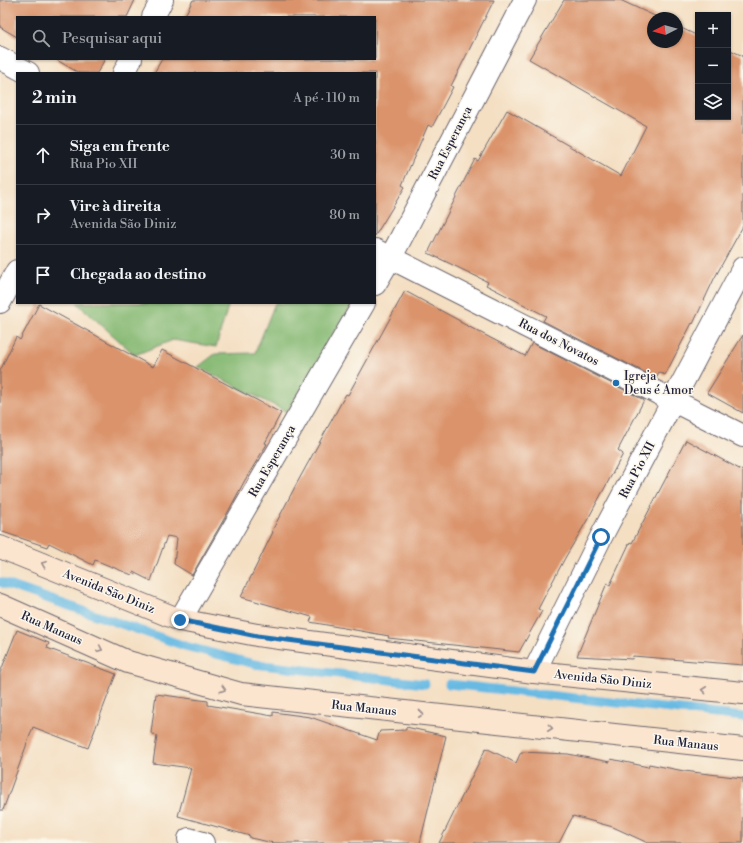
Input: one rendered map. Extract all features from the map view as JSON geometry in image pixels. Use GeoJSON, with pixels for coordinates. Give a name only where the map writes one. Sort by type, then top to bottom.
{"type":"FeatureCollection","features":[{"type":"Feature","properties":{"kind":"street"},"geometry":{"type":"LineString","coordinates":[[154,16],[162,0]]}},
{"type":"Feature","properties":{"kind":"street","name":"Rua Esperança"},"geometry":{"type":"LineString","coordinates":[[376,280],[383,253],[525,0]]}},
{"type":"Feature","properties":{"kind":"street"},"geometry":{"type":"LineString","coordinates":[[0,58],[26,72]]}},
{"type":"Feature","properties":{"kind":"street"},"geometry":{"type":"LineString","coordinates":[[124,72],[130,60]]}},
{"type":"Feature","properties":{"kind":"street","name":"Rua dos Novatos"},"geometry":{"type":"LineString","coordinates":[[383,253],[743,436]]}},
{"type":"Feature","properties":{"kind":"street","name":"Rua Pio XII"},"geometry":{"type":"LineString","coordinates":[[534,672],[601,537],[743,268]]}},
{"type":"Feature","properties":{"kind":"street"},"geometry":{"type":"LineString","coordinates":[[0,302],[16,273]]}},
{"type":"Feature","properties":{"kind":"street","name":"Rua Esperança"},"geometry":{"type":"LineString","coordinates":[[180,620],[363,304]]}},
{"type":"Feature","properties":{"kind":"street","name":"Avenida São Diniz"},"geometry":{"type":"LineString","coordinates":[[0,547],[180,620],[257,636],[534,672],[743,694]]}},
{"type":"Feature","properties":{"kind":"street","name":"Rua Manaus"},"geometry":{"type":"LineString","coordinates":[[0,605],[128,662],[241,694],[743,749]]}},
{"type":"Feature","properties":{"kind":"green space"},"geometry":{"type":"Polygon","coordinates":[[[78,304],[229,304],[216,347],[173,340],[135,355],[78,304]]]}},
{"type":"Feature","properties":{"kind":"green space"},"geometry":{"type":"Polygon","coordinates":[[[275,304],[352,304],[287,412],[198,367],[215,354],[255,353],[275,304]]]}},
{"type":"Feature","properties":{"kind":"building"},"geometry":{"type":"Polygon","coordinates":[[[0,0],[135,0],[127,16],[16,16],[16,36],[0,27],[0,0]]]}},
{"type":"Feature","properties":{"kind":"building"},"geometry":{"type":"Polygon","coordinates":[[[193,0],[494,0],[451,86],[453,87],[432,127],[428,125],[402,185],[405,187],[376,234],[376,72],[155,72],[161,60],[376,60],[376,16],[185,16],[193,0]]]}},
{"type":"Feature","properties":{"kind":"building"},"geometry":{"type":"Polygon","coordinates":[[[564,0],[620,0],[647,12],[647,48],[683,48],[683,29],[695,35],[695,120],[731,120],[731,50],[743,56],[743,226],[665,375],[659,372],[656,378],[543,321],[546,316],[486,285],[488,282],[428,253],[475,159],[478,161],[507,110],[621,176],[646,126],[529,59],[564,0]]]}},
{"type":"Feature","properties":{"kind":"building"},"geometry":{"type":"Polygon","coordinates":[[[57,60],[104,60],[98,72],[77,72],[57,60]]]}},
{"type":"Feature","properties":{"kind":"building"},"geometry":{"type":"Polygon","coordinates":[[[405,291],[525,356],[532,343],[644,400],[618,450],[623,454],[538,609],[542,611],[519,652],[388,638],[389,636],[310,622],[312,617],[241,597],[273,532],[272,531],[297,483],[346,394],[348,395],[405,291]]]}},
{"type":"Feature","properties":{"kind":"building"},"geometry":{"type":"Polygon","coordinates":[[[39,304],[153,367],[162,350],[281,413],[265,443],[267,444],[245,480],[192,575],[174,564],[177,538],[167,536],[151,581],[133,572],[132,575],[95,560],[93,565],[49,543],[47,547],[0,531],[0,371],[16,337],[20,340],[39,304]]]}},
{"type":"Feature","properties":{"kind":"building"},"geometry":{"type":"Polygon","coordinates":[[[743,335],[743,413],[707,393],[743,335]]]}},
{"type":"Feature","properties":{"kind":"building"},"geometry":{"type":"Polygon","coordinates":[[[686,440],[743,471],[743,665],[633,656],[632,659],[577,656],[607,583],[610,585],[630,542],[632,543],[686,440]]]}},
{"type":"Feature","properties":{"kind":"building"},"geometry":{"type":"Polygon","coordinates":[[[17,630],[49,643],[47,648],[116,674],[88,748],[33,727],[3,810],[0,810],[0,673],[17,630]]]}},
{"type":"Feature","properties":{"kind":"building"},"geometry":{"type":"Polygon","coordinates":[[[156,694],[208,701],[208,705],[273,716],[273,712],[310,717],[377,740],[380,731],[406,730],[406,727],[446,736],[420,843],[274,843],[250,838],[250,836],[178,816],[191,768],[153,763],[157,736],[151,733],[156,694]]]}},
{"type":"Feature","properties":{"kind":"building"},"geometry":{"type":"Polygon","coordinates":[[[486,748],[516,763],[521,752],[568,754],[610,762],[611,759],[648,767],[649,764],[684,771],[743,778],[743,843],[648,843],[613,827],[573,816],[559,843],[439,843],[486,748]]]}},
{"type":"Feature","properties":{"kind":"waterway"},"geometry":{"type":"LineString","coordinates":[[0,582],[185,646],[254,664],[425,684]]}},
{"type":"Feature","properties":{"kind":"waterway"},"geometry":{"type":"LineString","coordinates":[[449,684],[743,717]]}},
{"type":"Feature","properties":{"kind":"place","name":"Igreja Deus é Amor"},"geometry":{"type":"Point","coordinates":[616,383]}},
{"type":"Feature","properties":{"kind":"route"},"geometry":{"type":"LineString","coordinates":[[180,620],[257,636],[534,672],[601,537]]}}]}
